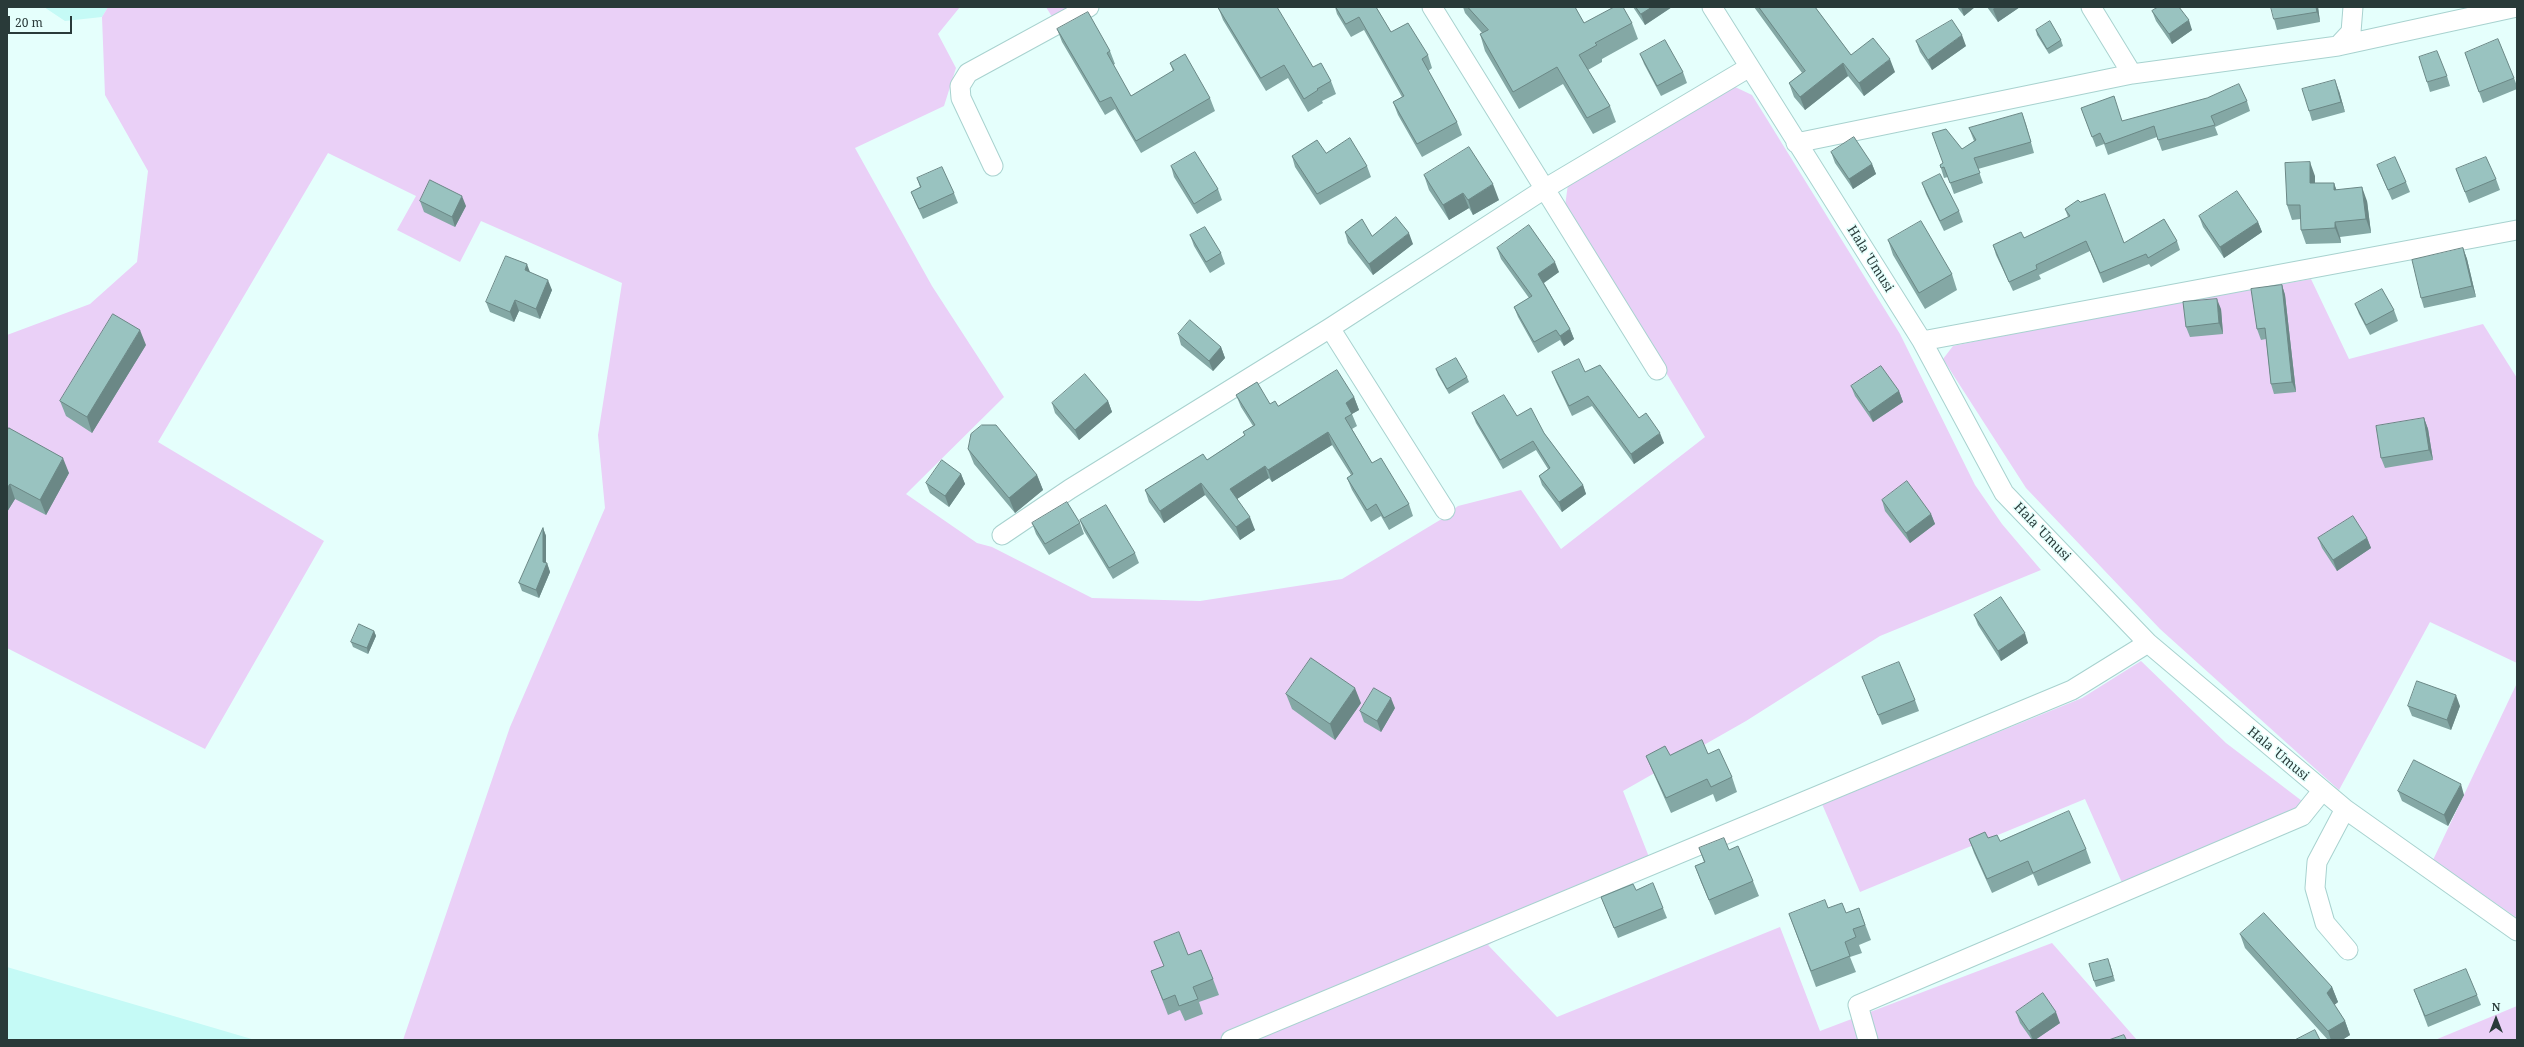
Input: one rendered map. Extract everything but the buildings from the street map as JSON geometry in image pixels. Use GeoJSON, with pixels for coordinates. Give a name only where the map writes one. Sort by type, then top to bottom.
{"type":"FeatureCollection","features":[{"type":"Feature","properties":{"kind":"street"},"geometry":{"type":"LineString","coordinates":[[993,166],[961,98],[960,86],[968,73],[1089,7]]}},
{"type":"Feature","properties":{"kind":"street"},"geometry":{"type":"LineString","coordinates":[[1432,7],[1546,188],[1657,370]]}},
{"type":"Feature","properties":{"kind":"street","name":"Hala 'Umusi"},"geometry":{"type":"LineString","coordinates":[[1712,7],[1748,68],[1922,341],[2004,493],[2148,642],[2322,791],[2344,809],[2517,931]]}},
{"type":"Feature","properties":{"kind":"street"},"geometry":{"type":"LineString","coordinates":[[2091,7],[2132,74]]}},
{"type":"Feature","properties":{"kind":"street"},"geometry":{"type":"LineString","coordinates":[[2338,46],[2351,32],[2353,7]]}},
{"type":"Feature","properties":{"kind":"street"},"geometry":{"type":"LineString","coordinates":[[1796,143],[2132,74],[2338,46],[2517,7]]}},
{"type":"Feature","properties":{"kind":"street"},"geometry":{"type":"LineString","coordinates":[[1002,535],[1070,489],[1330,328],[1546,188],[1748,68]]}},
{"type":"Feature","properties":{"kind":"street"},"geometry":{"type":"LineString","coordinates":[[1922,341],[2517,230]]}},
{"type":"Feature","properties":{"kind":"street"},"geometry":{"type":"LineString","coordinates":[[1330,328],[1445,510]]}},
{"type":"Feature","properties":{"kind":"street"},"geometry":{"type":"LineString","coordinates":[[1231,1040],[2072,690],[2148,642]]}},
{"type":"Feature","properties":{"kind":"street"},"geometry":{"type":"LineString","coordinates":[[1868,1040],[1858,1006],[2302,816],[2322,791]]}},
{"type":"Feature","properties":{"kind":"street"},"geometry":{"type":"LineString","coordinates":[[2344,809],[2317,862],[2316,888],[2326,923],[2348,950]]}},
{"type":"Feature","properties":{"kind":"shaded area"},"geometry":{"type":"Polygon","coordinates":[[[44,7],[108,7],[102,17],[65,21],[44,7]]]}},
{"type":"Feature","properties":{"kind":"shaded area"},"geometry":{"type":"Polygon","coordinates":[[[108,7],[960,7],[938,34],[956,68],[944,106],[855,148],[932,286],[1004,397],[906,494],[977,543],[992,547],[1092,598],[1200,601],[1342,579],[1440,520],[1458,506],[1521,490],[1561,549],[1705,437],[1565,206],[1568,184],[1733,86],[1752,95],[1900,334],[1975,485],[2002,524],[2041,570],[1880,636],[1746,721],[1623,791],[1649,857],[1488,945],[1557,1017],[1780,927],[1820,1031],[2052,943],[2137,1040],[403,1040],[510,727],[605,508],[598,435],[622,283],[481,221],[460,262],[397,230],[416,196],[328,153],[158,442],[324,541],[205,749],[7,648],[7,335],[90,304],[137,262],[148,171],[105,95],[102,17],[108,7]]]}},
{"type":"Feature","properties":{"kind":"shaded area"},"geometry":{"type":"Polygon","coordinates":[[[1046,7],[1078,7],[1054,20],[1046,7]]]}},
{"type":"Feature","properties":{"kind":"shaded area"},"geometry":{"type":"Polygon","coordinates":[[[2311,279],[2349,359],[2483,324],[2517,378],[2517,663],[2430,622],[2339,790],[2160,629],[2026,488],[1943,359],[1953,346],[2069,322],[2311,279]]]}},
{"type":"Feature","properties":{"kind":"shaded area"},"geometry":{"type":"Polygon","coordinates":[[[2141,661],[2226,743],[2302,801],[2291,815],[2123,885],[2085,799],[1860,892],[1822,804],[2082,698],[2141,661]]]}},
{"type":"Feature","properties":{"kind":"shaded area"},"geometry":{"type":"Polygon","coordinates":[[[2517,683],[2517,918],[2433,860],[2517,683]]]}},
{"type":"Feature","properties":{"kind":"shaded area"},"geometry":{"type":"Polygon","coordinates":[[[7,967],[255,1040],[7,1040],[7,967]]]}},
{"type":"Feature","properties":{"kind":"shaded area"},"geometry":{"type":"Polygon","coordinates":[[[2517,1006],[2517,1040],[2435,1040],[2517,1006]]]}}]}
